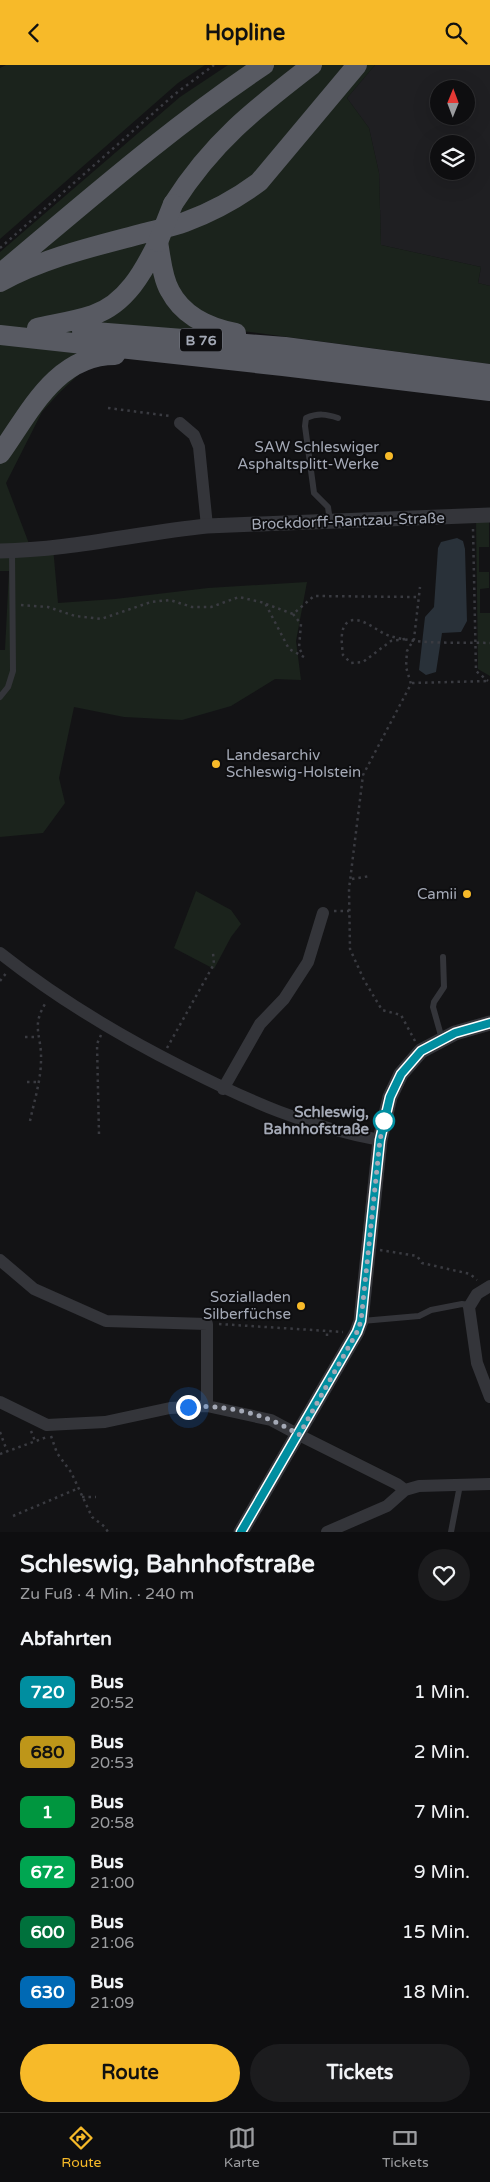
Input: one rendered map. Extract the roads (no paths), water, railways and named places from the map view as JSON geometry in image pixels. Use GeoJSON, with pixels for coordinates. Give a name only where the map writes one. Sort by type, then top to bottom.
{"type":"FeatureCollection","features":[{"type":"Feature","properties":{"kind":"highway"},"geometry":{"type":"LineString","coordinates":[[0,274],[188,118],[264,65]]}},
{"type":"Feature","properties":{"kind":"highway"},"geometry":{"type":"LineString","coordinates":[[37,328],[94,315],[114,304],[131,288],[148,262],[173,204],[189,179],[224,137],[248,115],[312,65]]}},
{"type":"Feature","properties":{"kind":"highway"},"geometry":{"type":"LineString","coordinates":[[0,282],[42,262],[71,252],[184,222],[239,197],[259,182],[357,65]]}},
{"type":"Feature","properties":{"kind":"highway"},"geometry":{"type":"LineString","coordinates":[[158,242],[169,291],[183,309],[201,322],[218,330],[321,345],[366,357]]}},
{"type":"Feature","properties":{"kind":"highway","name":"B 76"},"geometry":{"type":"LineString","coordinates":[[0,325],[194,339],[366,357],[490,391]]}},
{"type":"Feature","properties":{"kind":"highway","name":"B 76"},"geometry":{"type":"LineString","coordinates":[[0,335],[194,356],[420,373],[490,374]]}},
{"type":"Feature","properties":{"kind":"highway"},"geometry":{"type":"LineString","coordinates":[[0,454],[45,389],[58,375],[72,366],[88,359],[107,355],[194,356]]}},
{"type":"Feature","properties":{"kind":"street"},"geometry":{"type":"LineString","coordinates":[[180,423],[194,435],[199,447],[207,526]]}},
{"type":"Feature","properties":{"kind":"street","name":"Brockdorff-Rantzau-Straße"},"geometry":{"type":"LineString","coordinates":[[6,551],[53,548],[207,526],[330,523],[490,515]]}},
{"type":"Feature","properties":{"kind":"street"},"geometry":{"type":"LineString","coordinates":[[223,1089],[260,1023],[284,999],[308,962],[329,912]]}},
{"type":"Feature","properties":{"kind":"street"},"geometry":{"type":"LineString","coordinates":[[0,953],[52,993],[104,1027],[223,1089],[305,1122],[344,1134],[380,1140]]}},
{"type":"Feature","properties":{"kind":"street"},"geometry":{"type":"LineString","coordinates":[[241,1532],[299,1435],[357,1332],[361,1321],[380,1140],[390,1097],[401,1074],[421,1051],[455,1033],[490,1023]]}},
{"type":"Feature","properties":{"kind":"street"},"geometry":{"type":"LineString","coordinates":[[0,1260],[34,1289],[106,1321],[207,1324],[207,1406]]}},
{"type":"Feature","properties":{"kind":"street"},"geometry":{"type":"LineString","coordinates":[[488,1287],[477,1294],[470,1305],[470,1326],[476,1363],[490,1397]]}},
{"type":"Feature","properties":{"kind":"street"},"geometry":{"type":"LineString","coordinates":[[0,1402],[49,1430],[105,1422],[170,1408],[207,1406],[271,1420],[397,1484],[405,1490]]}},
{"type":"Feature","properties":{"kind":"street"},"geometry":{"type":"LineString","coordinates":[[327,1532],[387,1506],[405,1490],[419,1486],[490,1485]]}},
{"type":"Feature","properties":{"kind":"lane"},"geometry":{"type":"LineString","coordinates":[[330,523],[328,507],[314,493],[305,426],[306,417],[315,414],[338,418]]}},
{"type":"Feature","properties":{"kind":"lane"},"geometry":{"type":"LineString","coordinates":[[0,697],[8,687],[12,671],[12,605],[6,551]]}},
{"type":"Feature","properties":{"kind":"lane"},"geometry":{"type":"LineString","coordinates":[[442,1039],[433,1007],[434,1002],[444,987],[443,957]]}},
{"type":"Feature","properties":{"kind":"lane"},"geometry":{"type":"LineString","coordinates":[[361,1321],[419,1316],[430,1310],[462,1304],[470,1305]]}},
{"type":"Feature","properties":{"kind":"lane"},"geometry":{"type":"LineString","coordinates":[[452,1532],[460,1485]]}},
{"type":"Feature","properties":{"kind":"place","name":"SAW Schleswiger Asphaltsplitt-Werke"},"geometry":{"type":"Point","coordinates":[389,456]}},
{"type":"Feature","properties":{"kind":"place","name":"Landesarchiv Schleswig-Holstein"},"geometry":{"type":"Point","coordinates":[216,764]}},
{"type":"Feature","properties":{"kind":"place","name":"Camii"},"geometry":{"type":"Point","coordinates":[467,894]}},
{"type":"Feature","properties":{"kind":"place","name":"Schleswig, Bahnhofstraße"},"geometry":{"type":"Point","coordinates":[384,1121]}},
{"type":"Feature","properties":{"kind":"place","name":"Sozialladen Silberfüchse"},"geometry":{"type":"Point","coordinates":[301,1306]}}]}
